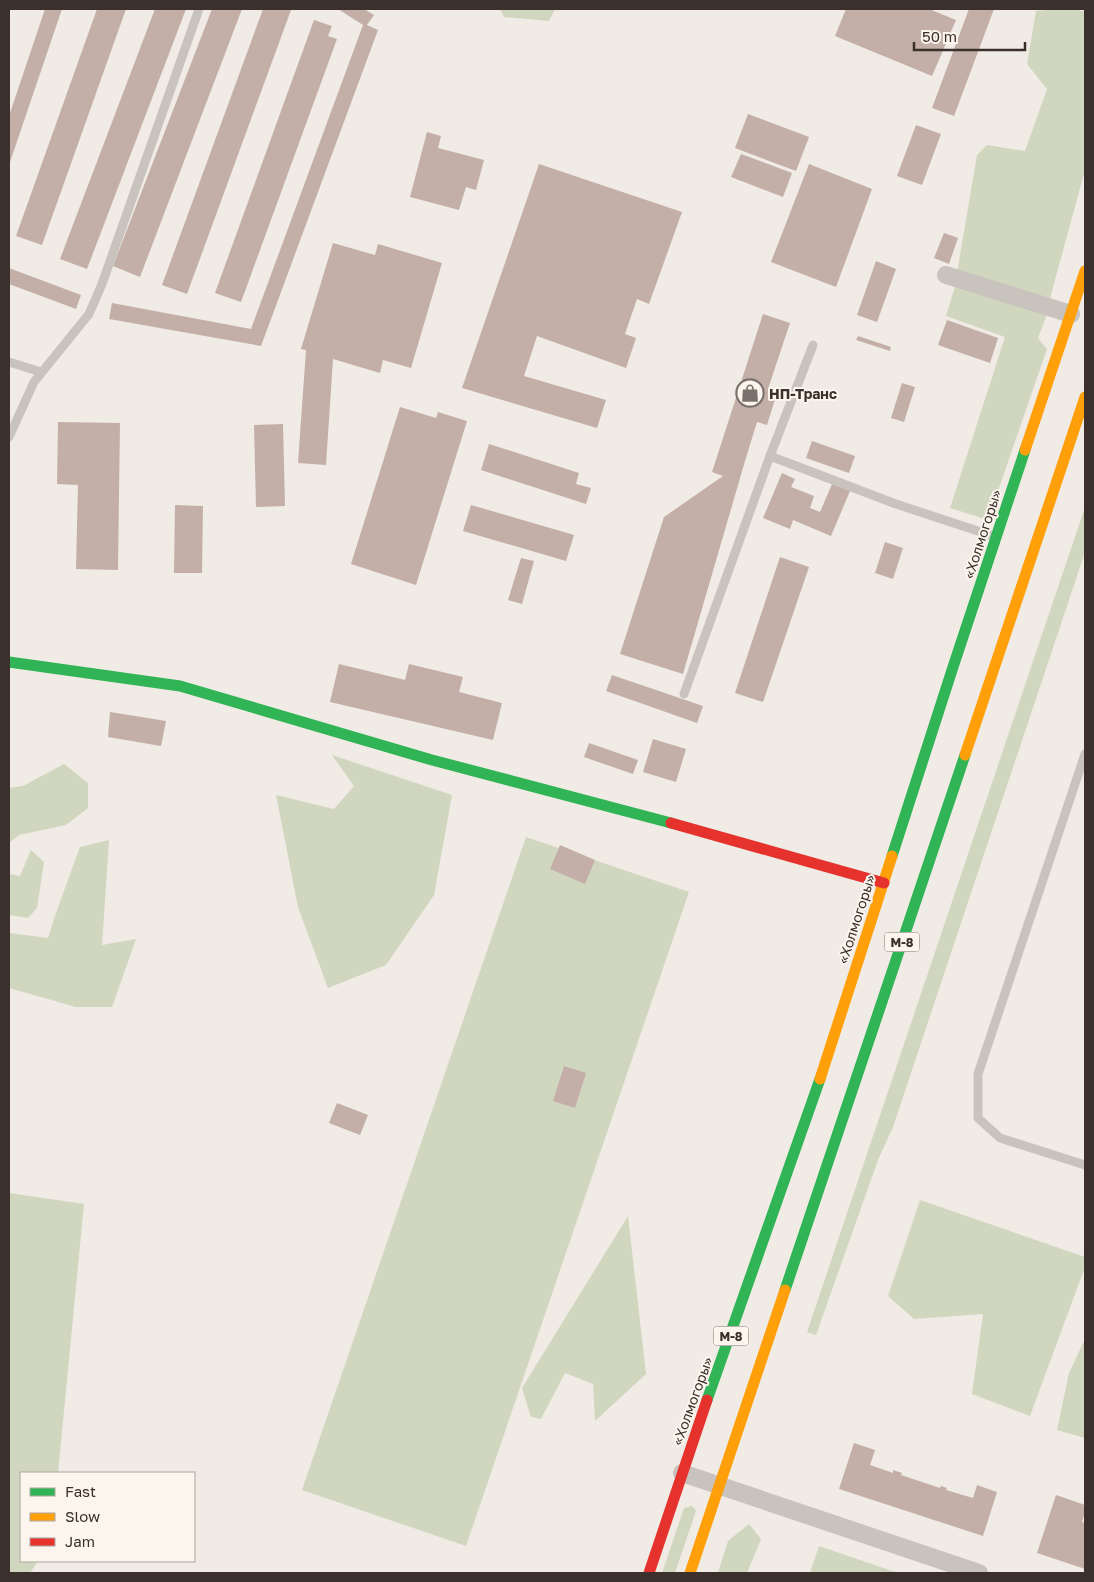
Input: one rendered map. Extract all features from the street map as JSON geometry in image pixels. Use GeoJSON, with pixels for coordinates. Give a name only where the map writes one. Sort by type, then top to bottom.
{"type":"FeatureCollection","features":[{"type":"Feature","properties":{"kind":"main road","name":"«Холмогоры»"},"geometry":{"type":"LineString","coordinates":[[649,1573],[682,1473],[829,1053],[953,667],[1085,272]]}},
{"type":"Feature","properties":{"kind":"main road","name":"М-8"},"geometry":{"type":"LineString","coordinates":[[690,1573],[1085,397]]}},
{"type":"Feature","properties":{"kind":"main road"},"geometry":{"type":"LineString","coordinates":[[9,662],[180,686],[432,760],[733,840],[884,883]]}},
{"type":"Feature","properties":{"kind":"street"},"geometry":{"type":"LineString","coordinates":[[946,275],[1071,314]]}},
{"type":"Feature","properties":{"kind":"street"},"geometry":{"type":"LineString","coordinates":[[682,1473],[980,1573]]}},
{"type":"Feature","properties":{"kind":"lane"},"geometry":{"type":"LineString","coordinates":[[9,437],[34,382],[89,314],[102,284],[199,9]]}},
{"type":"Feature","properties":{"kind":"lane"},"geometry":{"type":"LineString","coordinates":[[684,694],[770,456],[813,345]]}},
{"type":"Feature","properties":{"kind":"lane"},"geometry":{"type":"LineString","coordinates":[[9,362],[41,372]]}},
{"type":"Feature","properties":{"kind":"lane"},"geometry":{"type":"LineString","coordinates":[[770,456],[896,504],[996,537]]}},
{"type":"Feature","properties":{"kind":"lane"},"geometry":{"type":"LineString","coordinates":[[1085,754],[978,1074],[978,1118],[1000,1138],[1085,1165]]}},
{"type":"Feature","properties":{"kind":"green space"},"geometry":{"type":"Polygon","coordinates":[[[500,9],[555,9],[549,21],[504,17],[500,9]]]}},
{"type":"Feature","properties":{"kind":"green space"},"geometry":{"type":"Polygon","coordinates":[[[1074,9],[1085,12],[1085,170],[1049,302],[957,273],[977,155],[987,145],[1025,151],[1047,89],[1027,64],[1036,11],[1074,9]]]}},
{"type":"Feature","properties":{"kind":"green space"},"geometry":{"type":"Polygon","coordinates":[[[956,283],[1048,312],[1038,338],[1047,349],[988,520],[950,508],[1005,337],[946,316],[956,283]]]}},
{"type":"Feature","properties":{"kind":"green space"},"geometry":{"type":"Polygon","coordinates":[[[1085,507],[1085,552],[893,1127],[878,1160],[816,1335],[807,1332],[1085,507]]]}},
{"type":"Feature","properties":{"kind":"green space"},"geometry":{"type":"Polygon","coordinates":[[[332,755],[452,795],[434,895],[386,965],[328,988],[298,907],[276,795],[334,809],[354,786],[332,755]]]}},
{"type":"Feature","properties":{"kind":"green space"},"geometry":{"type":"Polygon","coordinates":[[[64,764],[88,783],[88,808],[66,825],[19,835],[9,843],[9,788],[23,786],[64,764]]]}},
{"type":"Feature","properties":{"kind":"green space"},"geometry":{"type":"Polygon","coordinates":[[[526,837],[689,892],[466,1546],[302,1490],[526,837]]]}},
{"type":"Feature","properties":{"kind":"green space"},"geometry":{"type":"Polygon","coordinates":[[[109,840],[102,945],[136,939],[112,1007],[76,1007],[9,988],[9,933],[48,938],[80,847],[109,840]]]}},
{"type":"Feature","properties":{"kind":"green space"},"geometry":{"type":"Polygon","coordinates":[[[31,850],[44,862],[37,908],[28,918],[9,915],[9,874],[20,876],[31,850]]]}},
{"type":"Feature","properties":{"kind":"green space"},"geometry":{"type":"Polygon","coordinates":[[[9,1193],[84,1204],[58,1472],[20,1472],[20,1562],[37,1562],[30,1573],[9,1573],[9,1193]]]}},
{"type":"Feature","properties":{"kind":"green space"},"geometry":{"type":"Polygon","coordinates":[[[920,1200],[1085,1257],[1085,1267],[1030,1416],[972,1394],[983,1314],[914,1319],[888,1296],[920,1200]]]}},
{"type":"Feature","properties":{"kind":"green space"},"geometry":{"type":"Polygon","coordinates":[[[628,1216],[646,1374],[595,1421],[593,1384],[565,1373],[541,1419],[531,1417],[522,1388],[628,1216]]]}},
{"type":"Feature","properties":{"kind":"green space"},"geometry":{"type":"Polygon","coordinates":[[[1085,1339],[1085,1438],[1057,1430],[1069,1373],[1085,1339]]]}},
{"type":"Feature","properties":{"kind":"green space"},"geometry":{"type":"Polygon","coordinates":[[[692,1506],[696,1511],[675,1573],[662,1573],[684,1508],[692,1506]]]}},
{"type":"Feature","properties":{"kind":"green space"},"geometry":{"type":"Polygon","coordinates":[[[749,1524],[761,1539],[747,1573],[718,1573],[728,1541],[749,1524]]]}},
{"type":"Feature","properties":{"kind":"green space"},"geometry":{"type":"Polygon","coordinates":[[[819,1546],[898,1573],[810,1573],[819,1546]]]}},
{"type":"Feature","properties":{"kind":"building"},"geometry":{"type":"Polygon","coordinates":[[[45,9],[62,9],[9,165],[9,116],[45,9]]]}},
{"type":"Feature","properties":{"kind":"building"},"geometry":{"type":"Polygon","coordinates":[[[97,9],[126,9],[42,245],[16,236],[97,9]]]}},
{"type":"Feature","properties":{"kind":"building"},"geometry":{"type":"Polygon","coordinates":[[[155,9],[186,9],[87,269],[60,259],[155,9]]]}},
{"type":"Feature","properties":{"kind":"building"},"geometry":{"type":"Polygon","coordinates":[[[212,9],[242,9],[140,277],[113,266],[212,9]]]}},
{"type":"Feature","properties":{"kind":"building"},"geometry":{"type":"Polygon","coordinates":[[[263,9],[291,10],[187,294],[162,285],[263,9]]]}},
{"type":"Feature","properties":{"kind":"building"},"geometry":{"type":"Polygon","coordinates":[[[338,9],[364,9],[374,15],[367,25],[378,30],[261,346],[109,319],[112,303],[251,329],[363,25],[338,9]]]}},
{"type":"Feature","properties":{"kind":"building"},"geometry":{"type":"Polygon","coordinates":[[[846,9],[929,9],[956,20],[932,76],[835,36],[846,9]]]}},
{"type":"Feature","properties":{"kind":"building"},"geometry":{"type":"Polygon","coordinates":[[[969,9],[994,9],[954,116],[932,108],[969,9]]]}},
{"type":"Feature","properties":{"kind":"building"},"geometry":{"type":"Polygon","coordinates":[[[314,20],[332,26],[328,36],[337,39],[241,302],[215,293],[314,20]]]}},
{"type":"Feature","properties":{"kind":"building"},"geometry":{"type":"Polygon","coordinates":[[[748,114],[809,137],[796,171],[735,148],[748,114]]]}},
{"type":"Feature","properties":{"kind":"building"},"geometry":{"type":"Polygon","coordinates":[[[916,125],[941,134],[922,185],[897,176],[916,125]]]}},
{"type":"Feature","properties":{"kind":"building"},"geometry":{"type":"Polygon","coordinates":[[[427,132],[441,136],[438,148],[484,160],[476,190],[466,187],[459,210],[410,197],[427,132]]]}},
{"type":"Feature","properties":{"kind":"building"},"geometry":{"type":"Polygon","coordinates":[[[741,154],[792,173],[783,197],[731,177],[741,154]]]}},
{"type":"Feature","properties":{"kind":"building"},"geometry":{"type":"Polygon","coordinates":[[[539,164],[682,212],[649,304],[637,299],[625,334],[636,338],[626,368],[537,336],[524,376],[606,400],[597,428],[462,388],[539,164]]]}},
{"type":"Feature","properties":{"kind":"building"},"geometry":{"type":"Polygon","coordinates":[[[809,164],[872,189],[836,287],[771,262],[809,164]]]}},
{"type":"Feature","properties":{"kind":"building"},"geometry":{"type":"Polygon","coordinates":[[[944,233],[958,238],[949,264],[934,258],[944,233]]]}},
{"type":"Feature","properties":{"kind":"building"},"geometry":{"type":"Polygon","coordinates":[[[333,243],[375,255],[378,244],[442,263],[411,368],[383,360],[380,373],[333,359],[326,465],[298,463],[306,350],[301,349],[333,243]]]}},
{"type":"Feature","properties":{"kind":"building"},"geometry":{"type":"Polygon","coordinates":[[[876,261],[896,269],[877,322],[857,315],[876,261]]]}},
{"type":"Feature","properties":{"kind":"building"},"geometry":{"type":"Polygon","coordinates":[[[9,268],[81,295],[76,309],[9,284],[9,268]]]}},
{"type":"Feature","properties":{"kind":"building"},"geometry":{"type":"Polygon","coordinates":[[[763,314],[790,323],[768,389],[777,393],[767,425],[757,422],[683,674],[620,654],[664,517],[723,476],[712,472],[763,314]]]}},
{"type":"Feature","properties":{"kind":"building"},"geometry":{"type":"Polygon","coordinates":[[[947,320],[998,338],[990,363],[938,345],[947,320]]]}},
{"type":"Feature","properties":{"kind":"building"},"geometry":{"type":"Polygon","coordinates":[[[858,336],[891,347],[890,351],[856,340],[858,336]]]}},
{"type":"Feature","properties":{"kind":"building"},"geometry":{"type":"Polygon","coordinates":[[[902,383],[915,387],[904,422],[891,418],[902,383]]]}},
{"type":"Feature","properties":{"kind":"building"},"geometry":{"type":"Polygon","coordinates":[[[400,407],[436,418],[438,412],[467,421],[416,585],[351,564],[400,407]]]}},
{"type":"Feature","properties":{"kind":"building"},"geometry":{"type":"Polygon","coordinates":[[[58,422],[120,423],[118,570],[76,569],[78,485],[57,484],[58,422]]]}},
{"type":"Feature","properties":{"kind":"building"},"geometry":{"type":"Polygon","coordinates":[[[283,424],[285,506],[256,507],[254,425],[283,424]]]}},
{"type":"Feature","properties":{"kind":"building"},"geometry":{"type":"Polygon","coordinates":[[[812,441],[855,456],[849,473],[806,458],[812,441]]]}},
{"type":"Feature","properties":{"kind":"building"},"geometry":{"type":"Polygon","coordinates":[[[489,444],[579,473],[576,484],[591,488],[586,504],[481,470],[489,444]]]}},
{"type":"Feature","properties":{"kind":"building"},"geometry":{"type":"Polygon","coordinates":[[[782,473],[795,479],[791,487],[814,496],[810,508],[820,512],[832,484],[850,491],[831,536],[793,520],[790,529],[763,518],[782,473]]]}},
{"type":"Feature","properties":{"kind":"building"},"geometry":{"type":"Polygon","coordinates":[[[175,505],[203,506],[202,573],[174,573],[175,505]]]}},
{"type":"Feature","properties":{"kind":"building"},"geometry":{"type":"Polygon","coordinates":[[[471,505],[574,535],[566,561],[463,531],[471,505]]]}},
{"type":"Feature","properties":{"kind":"building"},"geometry":{"type":"Polygon","coordinates":[[[885,542],[903,548],[893,579],[875,573],[885,542]]]}},
{"type":"Feature","properties":{"kind":"building"},"geometry":{"type":"Polygon","coordinates":[[[780,557],[809,567],[763,702],[735,693],[780,557]]]}},
{"type":"Feature","properties":{"kind":"building"},"geometry":{"type":"Polygon","coordinates":[[[521,558],[534,561],[522,604],[508,600],[521,558]]]}},
{"type":"Feature","properties":{"kind":"building"},"geometry":{"type":"Polygon","coordinates":[[[339,664],[405,680],[409,664],[463,677],[459,692],[502,703],[493,740],[330,702],[339,664]]]}},
{"type":"Feature","properties":{"kind":"building"},"geometry":{"type":"Polygon","coordinates":[[[612,675],[703,706],[697,723],[606,691],[612,675]]]}},
{"type":"Feature","properties":{"kind":"building"},"geometry":{"type":"Polygon","coordinates":[[[110,712],[166,721],[161,746],[108,737],[110,712]]]}},
{"type":"Feature","properties":{"kind":"building"},"geometry":{"type":"Polygon","coordinates":[[[653,739],[686,749],[676,782],[643,772],[653,739]]]}},
{"type":"Feature","properties":{"kind":"building"},"geometry":{"type":"Polygon","coordinates":[[[589,743],[638,760],[633,774],[584,757],[589,743]]]}},
{"type":"Feature","properties":{"kind":"building"},"geometry":{"type":"Polygon","coordinates":[[[560,845],[595,860],[585,884],[550,869],[560,845]]]}},
{"type":"Feature","properties":{"kind":"building"},"geometry":{"type":"Polygon","coordinates":[[[564,1066],[586,1073],[575,1108],[553,1101],[564,1066]]]}},
{"type":"Feature","properties":{"kind":"building"},"geometry":{"type":"Polygon","coordinates":[[[337,1103],[368,1115],[360,1135],[329,1123],[337,1103]]]}},
{"type":"Feature","properties":{"kind":"building"},"geometry":{"type":"Polygon","coordinates":[[[854,1443],[875,1450],[870,1465],[893,1473],[893,1470],[902,1473],[901,1475],[940,1488],[941,1486],[947,1488],[946,1490],[973,1498],[977,1485],[997,1492],[983,1536],[839,1489],[854,1443]]]}},
{"type":"Feature","properties":{"kind":"building"},"geometry":{"type":"Polygon","coordinates":[[[1056,1495],[1085,1505],[1082,1522],[1085,1523],[1085,1569],[1037,1553],[1056,1495]]]}},
{"type":"Feature","properties":{"kind":"traffic: fast"},"geometry":{"type":"LineString","coordinates":[[892,856],[1025,450]]}},
{"type":"Feature","properties":{"kind":"traffic: fast"},"geometry":{"type":"LineString","coordinates":[[9,662],[180,686],[432,760],[671,823]]}},
{"type":"Feature","properties":{"kind":"traffic: fast"},"geometry":{"type":"LineString","coordinates":[[785,1290],[965,755]]}},
{"type":"Feature","properties":{"kind":"traffic: fast"},"geometry":{"type":"LineString","coordinates":[[707,1400],[820,1079]]}},
{"type":"Feature","properties":{"kind":"traffic: slow"},"geometry":{"type":"LineString","coordinates":[[1025,450],[1085,271]]}},
{"type":"Feature","properties":{"kind":"traffic: slow"},"geometry":{"type":"LineString","coordinates":[[965,755],[1085,397]]}},
{"type":"Feature","properties":{"kind":"traffic: slow"},"geometry":{"type":"LineString","coordinates":[[820,1079],[892,856]]}},
{"type":"Feature","properties":{"kind":"traffic: slow"},"geometry":{"type":"LineString","coordinates":[[690,1573],[785,1290]]}},
{"type":"Feature","properties":{"kind":"traffic: jam"},"geometry":{"type":"LineString","coordinates":[[671,823],[884,883]]}},
{"type":"Feature","properties":{"kind":"traffic: jam"},"geometry":{"type":"LineString","coordinates":[[649,1573],[707,1400]]}},
{"type":"Feature","properties":{"kind":"place","name":"НП-Транс"},"geometry":{"type":"Point","coordinates":[750,393]}}]}
